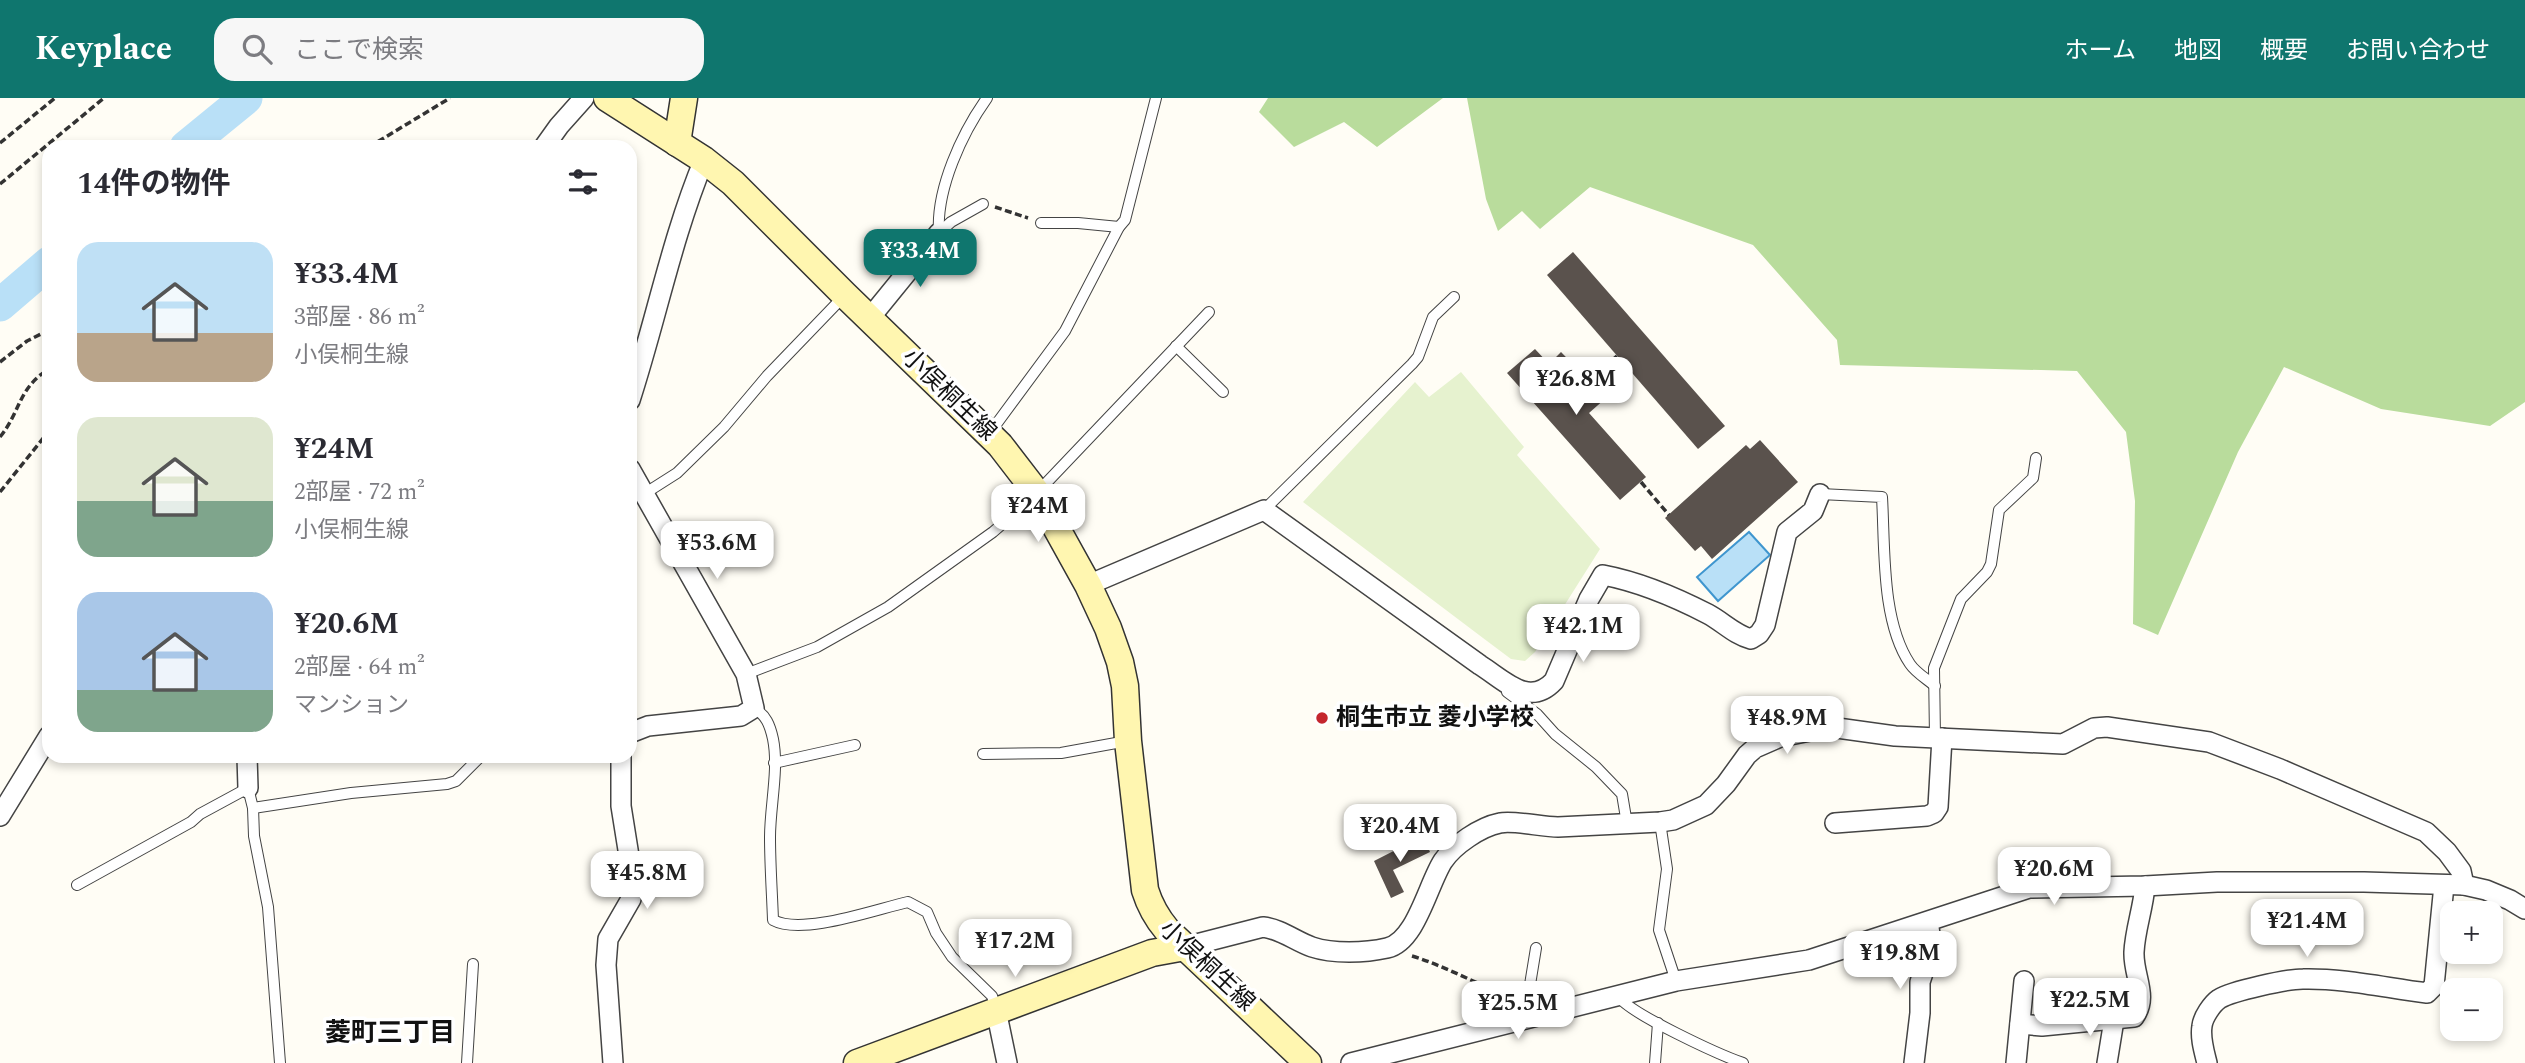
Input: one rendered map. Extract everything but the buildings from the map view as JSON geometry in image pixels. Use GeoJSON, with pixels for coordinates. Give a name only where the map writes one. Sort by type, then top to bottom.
{"type":"FeatureCollection","features":[{"type":"Feature","properties":{"kind":"main road","name":"小俣桐生線"},"geometry":{"type":"LineString","coordinates":[[607,98],[704,160],[746,194],[869,319],[989,434],[1037,493],[1088,585],[1108,628],[1124,674],[1128,741],[1145,890],[1155,917],[1308,1063]]}},
{"type":"Feature","properties":{"kind":"main road"},"geometry":{"type":"LineString","coordinates":[[677,143],[684,98]]}},
{"type":"Feature","properties":{"kind":"main road"},"geometry":{"type":"LineString","coordinates":[[857,1063],[1152,953],[1185,947]]}},
{"type":"Feature","properties":{"kind":"street"},"geometry":{"type":"LineString","coordinates":[[549,140],[584,98]]}},
{"type":"Feature","properties":{"kind":"street"},"geometry":{"type":"LineString","coordinates":[[637,378],[675,239],[704,160]]}},
{"type":"Feature","properties":{"kind":"street"},"geometry":{"type":"LineString","coordinates":[[869,319],[939,233]]}},
{"type":"Feature","properties":{"kind":"street"},"geometry":{"type":"LineString","coordinates":[[637,482],[746,674],[754,708],[741,716],[648,726],[637,730]]}},
{"type":"Feature","properties":{"kind":"street"},"geometry":{"type":"LineString","coordinates":[[1088,585],[1264,510],[1480,665],[1530,694],[1545,690],[1554,681],[1589,599],[1603,575],[1679,598],[1741,636],[1751,639],[1759,634],[1765,625],[1787,532],[1813,511],[1819,494]]}},
{"type":"Feature","properties":{"kind":"street"},"geometry":{"type":"LineString","coordinates":[[1185,947],[1263,927],[1273,928],[1313,948],[1373,950],[1394,945],[1405,937],[1413,924],[1444,860],[1460,844],[1486,828],[1509,822],[1542,827],[1660,822],[1681,817],[1706,805],[1755,748],[1780,737],[1830,727],[1895,736],[2063,744],[2094,727],[2107,727],[2209,742],[2280,769],[2426,832],[2436,839],[2461,872],[2454,885],[2434,986],[2427,993],[2300,979],[2245,990],[2220,998],[2202,1024],[2202,1043],[2207,1063]]}},
{"type":"Feature","properties":{"kind":"street"},"geometry":{"type":"LineString","coordinates":[[1835,823],[1927,816],[1934,813],[1938,807],[1939,737]]}},
{"type":"Feature","properties":{"kind":"street"},"geometry":{"type":"LineString","coordinates":[[0,816],[42,747]]}},
{"type":"Feature","properties":{"kind":"street"},"geometry":{"type":"LineString","coordinates":[[247,763],[248,788]]}},
{"type":"Feature","properties":{"kind":"street"},"geometry":{"type":"LineString","coordinates":[[613,1063],[606,965],[608,939],[631,900],[633,881],[621,806],[621,763]]}},
{"type":"Feature","properties":{"kind":"street"},"geometry":{"type":"LineString","coordinates":[[1351,1063],[1527,1010],[1617,995],[1676,981],[1809,960],[2029,888],[2145,886],[2217,881],[2454,885],[2486,890],[2525,909]]}},
{"type":"Feature","properties":{"kind":"street"},"geometry":{"type":"LineString","coordinates":[[2020,1024],[2042,1026],[2134,1017],[2141,1008],[2134,952],[2145,886]]}},
{"type":"Feature","properties":{"kind":"street"},"geometry":{"type":"LineString","coordinates":[[1914,1063],[1920,1013],[1920,982],[1932,946],[1928,922]]}},
{"type":"Feature","properties":{"kind":"street"},"geometry":{"type":"LineString","coordinates":[[2016,1063],[2024,981]]}},
{"type":"Feature","properties":{"kind":"street"},"geometry":{"type":"LineString","coordinates":[[996,1010],[1007,1063]]}},
{"type":"Feature","properties":{"kind":"street"},"geometry":{"type":"LineString","coordinates":[[2107,1063],[2114,1020]]}},
{"type":"Feature","properties":{"kind":"lane"},"geometry":{"type":"LineString","coordinates":[[939,233],[944,187],[962,141],[986,98]]}},
{"type":"Feature","properties":{"kind":"lane"},"geometry":{"type":"LineString","coordinates":[[989,434],[1065,331],[1125,220],[1156,98]]}},
{"type":"Feature","properties":{"kind":"lane"},"geometry":{"type":"LineString","coordinates":[[939,233],[951,222],[983,204]]}},
{"type":"Feature","properties":{"kind":"lane"},"geometry":{"type":"LineString","coordinates":[[1041,223],[1119,227]]}},
{"type":"Feature","properties":{"kind":"lane"},"geometry":{"type":"LineString","coordinates":[[644,494],[677,473],[724,427],[767,376],[845,295]]}},
{"type":"Feature","properties":{"kind":"lane"},"geometry":{"type":"LineString","coordinates":[[1264,510],[1418,358],[1433,317],[1454,297]]}},
{"type":"Feature","properties":{"kind":"lane"},"geometry":{"type":"LineString","coordinates":[[746,674],[817,647],[888,607],[993,532],[1037,493],[1209,313]]}},
{"type":"Feature","properties":{"kind":"lane"},"geometry":{"type":"LineString","coordinates":[[1176,346],[1223,392]]}},
{"type":"Feature","properties":{"kind":"lane"},"geometry":{"type":"LineString","coordinates":[[1939,737],[1934,668],[1961,599],[1987,572],[1991,564],[1999,510],[2033,478],[2035,458]]}},
{"type":"Feature","properties":{"kind":"lane"},"geometry":{"type":"LineString","coordinates":[[1819,494],[1882,497],[1890,608],[1895,628],[1912,666],[1935,686]]}},
{"type":"Feature","properties":{"kind":"lane"},"geometry":{"type":"LineString","coordinates":[[1480,665],[1500,688],[1537,715],[1555,734],[1597,767],[1622,794],[1627,824]]}},
{"type":"Feature","properties":{"kind":"lane"},"geometry":{"type":"LineString","coordinates":[[754,708],[767,719],[773,740],[770,837],[773,920],[779,923],[823,923],[908,902],[927,912],[936,933],[952,957],[992,996],[996,1010]]}},
{"type":"Feature","properties":{"kind":"lane"},"geometry":{"type":"LineString","coordinates":[[983,754],[1062,753],[1128,741]]}},
{"type":"Feature","properties":{"kind":"lane"},"geometry":{"type":"LineString","coordinates":[[774,763],[855,745]]}},
{"type":"Feature","properties":{"kind":"lane"},"geometry":{"type":"LineString","coordinates":[[253,808],[351,793],[447,784],[456,781],[474,763]]}},
{"type":"Feature","properties":{"kind":"lane"},"geometry":{"type":"LineString","coordinates":[[77,885],[248,788],[268,907],[280,1063]]}},
{"type":"Feature","properties":{"kind":"lane"},"geometry":{"type":"LineString","coordinates":[[1660,822],[1667,869],[1659,930],[1676,981]]}},
{"type":"Feature","properties":{"kind":"lane"},"geometry":{"type":"LineString","coordinates":[[1527,1010],[1536,948]]}},
{"type":"Feature","properties":{"kind":"lane"},"geometry":{"type":"LineString","coordinates":[[467,1063],[473,964]]}},
{"type":"Feature","properties":{"kind":"lane"},"geometry":{"type":"LineString","coordinates":[[1617,995],[1626,1005],[1658,1023],[1743,1063]]}},
{"type":"Feature","properties":{"kind":"lane"},"geometry":{"type":"LineString","coordinates":[[1655,1063],[1658,1023]]}},
{"type":"Feature","properties":{"kind":"path"},"geometry":{"type":"LineString","coordinates":[[0,143],[55,98]]}},
{"type":"Feature","properties":{"kind":"path"},"geometry":{"type":"LineString","coordinates":[[53,140],[104,98]]}},
{"type":"Feature","properties":{"kind":"path"},"geometry":{"type":"LineString","coordinates":[[381,140],[450,98]]}},
{"type":"Feature","properties":{"kind":"path"},"geometry":{"type":"LineString","coordinates":[[0,184],[42,149]]}},
{"type":"Feature","properties":{"kind":"path"},"geometry":{"type":"LineString","coordinates":[[983,204],[1041,223]]}},
{"type":"Feature","properties":{"kind":"path"},"geometry":{"type":"LineString","coordinates":[[0,362],[27,341],[42,334]]}},
{"type":"Feature","properties":{"kind":"path"},"geometry":{"type":"LineString","coordinates":[[1589,379],[1616,356]]}},
{"type":"Feature","properties":{"kind":"path"},"geometry":{"type":"LineString","coordinates":[[0,437],[10,424],[26,389],[42,374]]}},
{"type":"Feature","properties":{"kind":"path"},"geometry":{"type":"LineString","coordinates":[[0,492],[42,440]]}},
{"type":"Feature","properties":{"kind":"path"},"geometry":{"type":"LineString","coordinates":[[1641,482],[1669,515]]}},
{"type":"Feature","properties":{"kind":"path"},"geometry":{"type":"LineString","coordinates":[[1394,945],[1407,954],[1438,964],[1527,1010]]}},
{"type":"Feature","properties":{"kind":"green space"},"geometry":{"type":"Polygon","coordinates":[[[1268,98],[1443,98],[1377,147],[1344,122],[1294,147],[1259,112],[1268,98]]]}},
{"type":"Feature","properties":{"kind":"green space"},"geometry":{"type":"Polygon","coordinates":[[[1467,98],[2525,98],[2525,402],[2490,426],[2381,409],[2284,367],[2238,452],[2158,635],[2133,624],[2135,501],[2126,432],[2077,371],[1840,365],[1837,340],[1753,245],[1590,187],[1540,229],[1522,211],[1498,231],[1486,199],[1467,98]]]}},
{"type":"Feature","properties":{"kind":"green space"},"geometry":{"type":"Polygon","coordinates":[[[1461,372],[1524,447],[1517,455],[1600,549],[1535,652],[1525,661],[1511,659],[1303,502],[1415,382],[1429,397],[1461,372]]]}},
{"type":"Feature","properties":{"kind":"water"},"geometry":{"type":"Polygon","coordinates":[[[1749,532],[1770,555],[1718,601],[1697,577],[1749,532]]]}},
{"type":"Feature","properties":{"kind":"waterway"},"geometry":{"type":"LineString","coordinates":[[195,140],[246,98]]}},
{"type":"Feature","properties":{"kind":"waterway"},"geometry":{"type":"LineString","coordinates":[[0,305],[42,269]]}},
{"type":"Feature","properties":{"kind":"place","name":"桐生市立 菱小学校"},"geometry":{"type":"Point","coordinates":[1322,718]}},
{"type":"Feature","properties":{"kind":"district","name":"菱町三丁目"},"geometry":{"type":"Point","coordinates":[390,1033]}}]}
